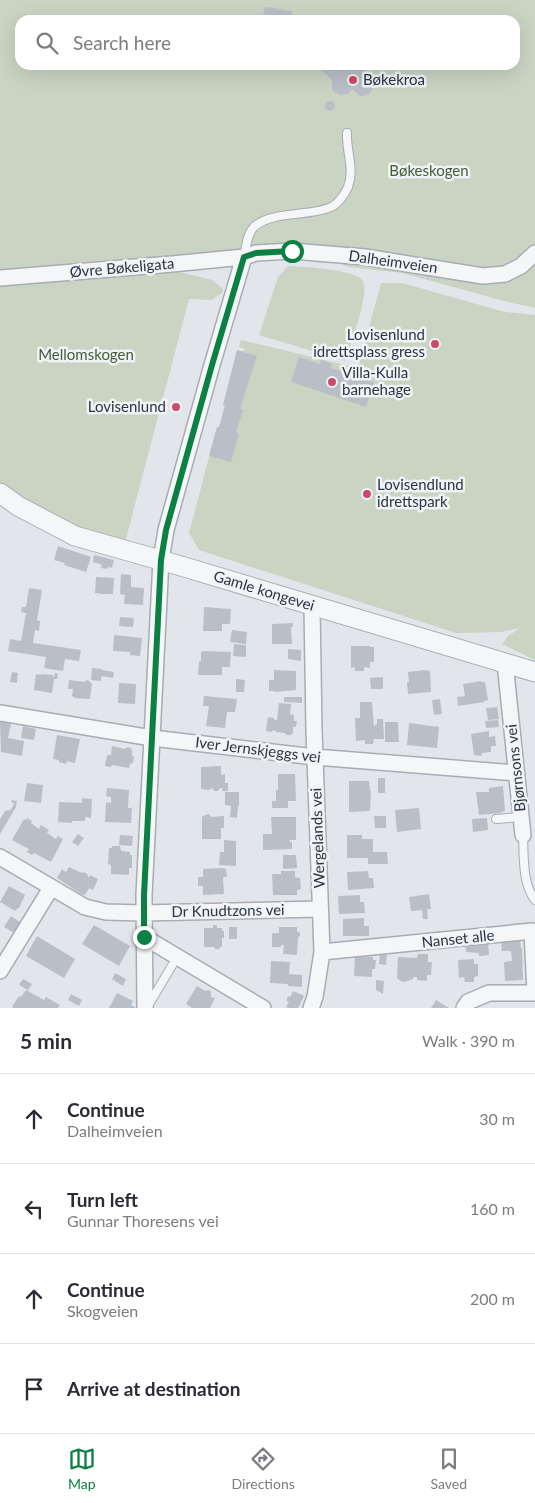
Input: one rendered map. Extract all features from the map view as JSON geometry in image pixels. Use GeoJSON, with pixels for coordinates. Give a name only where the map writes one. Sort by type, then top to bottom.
{"type":"FeatureCollection","features":[{"type":"Feature","properties":{"kind":"street","name":"Dalheimveien"},"geometry":{"type":"LineString","coordinates":[[244,257],[256,253],[292,251],[365,257],[482,276],[505,274],[521,266],[535,253]]}},
{"type":"Feature","properties":{"kind":"street","name":"Øvre Bøkeligata"},"geometry":{"type":"LineString","coordinates":[[0,278],[244,257]]}},
{"type":"Feature","properties":{"kind":"street"},"geometry":{"type":"LineString","coordinates":[[146,1008],[144,913],[161,560],[166,530],[244,257]]}},
{"type":"Feature","properties":{"kind":"street","name":"Gamle kongevei"},"geometry":{"type":"LineString","coordinates":[[0,493],[18,506],[75,536],[535,672]]}},
{"type":"Feature","properties":{"kind":"street","name":"Wergelands vei"},"geometry":{"type":"LineString","coordinates":[[311,1008],[315,997],[322,952],[312,606]]}},
{"type":"Feature","properties":{"kind":"street","name":"Bjørnsons vei"},"geometry":{"type":"LineString","coordinates":[[506,663],[523,835]]}},
{"type":"Feature","properties":{"kind":"street","name":"Iver Jernskjeggs vei"},"geometry":{"type":"LineString","coordinates":[[0,713],[152,738],[315,757],[517,773]]}},
{"type":"Feature","properties":{"kind":"street","name":"Dr Knudtzons vei"},"geometry":{"type":"LineString","coordinates":[[0,857],[85,907],[96,910],[116,913],[144,913],[320,909]]}},
{"type":"Feature","properties":{"kind":"street"},"geometry":{"type":"LineString","coordinates":[[0,971],[51,888]]}},
{"type":"Feature","properties":{"kind":"street","name":"Nanset alle"},"geometry":{"type":"LineString","coordinates":[[322,952],[532,931],[535,993]]}},
{"type":"Feature","properties":{"kind":"street"},"geometry":{"type":"LineString","coordinates":[[144,937],[263,1008]]}},
{"type":"Feature","properties":{"kind":"street"},"geometry":{"type":"LineString","coordinates":[[464,1008],[468,1002],[489,993],[512,1001],[535,993]]}},
{"type":"Feature","properties":{"kind":"lane"},"geometry":{"type":"LineString","coordinates":[[244,257],[249,233],[260,223],[276,216],[333,207],[342,198],[348,186],[352,167],[346,142],[347,133]]}},
{"type":"Feature","properties":{"kind":"lane"},"geometry":{"type":"LineString","coordinates":[[496,819],[521,817]]}},
{"type":"Feature","properties":{"kind":"lane","name":"Bjørnsons vei"},"geometry":{"type":"LineString","coordinates":[[523,835],[525,876],[531,895],[535,900]]}},
{"type":"Feature","properties":{"kind":"lane"},"geometry":{"type":"LineString","coordinates":[[146,1008],[177,957]]}},
{"type":"Feature","properties":{"kind":"green space","name":"Bøkeskogen"},"geometry":{"type":"Polygon","coordinates":[[[0,0],[535,0],[535,308],[402,273],[349,267],[288,246],[151,265],[212,280],[223,289],[222,293],[211,300],[189,299],[123,550],[0,493],[0,0]]]}},
{"type":"Feature","properties":{"kind":"green space"},"geometry":{"type":"Polygon","coordinates":[[[288,266],[340,271],[358,277],[363,281],[364,296],[362,308],[345,361],[259,335],[278,277],[288,266]]]}},
{"type":"Feature","properties":{"kind":"green space","name":"Lovisendlund idrettspark"},"geometry":{"type":"Polygon","coordinates":[[[381,283],[402,283],[505,312],[535,315],[535,660],[502,644],[508,636],[520,628],[501,632],[456,633],[199,550],[189,533],[217,427],[219,427],[225,406],[223,405],[237,350],[243,351],[245,349],[239,347],[241,340],[358,368],[381,283]]]}},
{"type":"Feature","properties":{"kind":"building"},"geometry":{"type":"Polygon","coordinates":[[[265,7],[292,11],[292,15],[263,14],[265,7]]]}},
{"type":"Feature","properties":{"kind":"building","name":"Bøkekroa"},"geometry":{"type":"Polygon","coordinates":[[[321,70],[367,70],[366,72],[373,79],[374,87],[368,95],[360,96],[352,89],[348,94],[339,95],[332,90],[332,80],[321,70]]]}},
{"type":"Feature","properties":{"kind":"building"},"geometry":{"type":"Polygon","coordinates":[[[328,101],[332,101],[335,106],[334,110],[328,111],[325,108],[325,104],[328,101]]]}},
{"type":"Feature","properties":{"kind":"building"},"geometry":{"type":"Polygon","coordinates":[[[237,350],[257,356],[240,409],[243,410],[236,432],[239,434],[231,462],[209,456],[225,405],[223,405],[237,350]]]}},
{"type":"Feature","properties":{"kind":"building"},"geometry":{"type":"Polygon","coordinates":[[[299,357],[320,364],[321,360],[332,364],[331,368],[374,382],[366,407],[291,382],[299,357]]]}},
{"type":"Feature","properties":{"kind":"building"},"geometry":{"type":"Polygon","coordinates":[[[58,546],[91,557],[86,572],[54,560],[58,546]]]}},
{"type":"Feature","properties":{"kind":"building"},"geometry":{"type":"Polygon","coordinates":[[[94,555],[114,560],[112,568],[101,568],[102,565],[93,562],[94,555]]]}},
{"type":"Feature","properties":{"kind":"building"},"geometry":{"type":"Polygon","coordinates":[[[121,574],[131,575],[131,587],[144,588],[143,605],[124,604],[125,595],[120,594],[121,574]]]}},
{"type":"Feature","properties":{"kind":"building"},"geometry":{"type":"Polygon","coordinates":[[[96,577],[114,578],[113,594],[95,593],[96,577]]]}},
{"type":"Feature","properties":{"kind":"building"},"geometry":{"type":"Polygon","coordinates":[[[29,588],[42,590],[37,620],[40,621],[39,631],[35,630],[33,643],[81,650],[79,661],[65,659],[63,671],[44,668],[46,657],[8,651],[10,639],[21,641],[26,613],[21,612],[22,607],[26,607],[29,588]]]}},
{"type":"Feature","properties":{"kind":"building"},"geometry":{"type":"Polygon","coordinates":[[[204,607],[231,609],[230,624],[222,624],[222,631],[203,631],[204,607]]]}},
{"type":"Feature","properties":{"kind":"building"},"geometry":{"type":"Polygon","coordinates":[[[120,617],[134,618],[133,627],[119,626],[120,617]]]}},
{"type":"Feature","properties":{"kind":"building"},"geometry":{"type":"Polygon","coordinates":[[[293,623],[293,627],[291,627],[292,644],[272,644],[272,624],[293,623]]]}},
{"type":"Feature","properties":{"kind":"building"},"geometry":{"type":"Polygon","coordinates":[[[232,630],[247,632],[246,644],[230,642],[232,630]]]}},
{"type":"Feature","properties":{"kind":"building"},"geometry":{"type":"Polygon","coordinates":[[[114,635],[142,638],[140,656],[130,655],[130,652],[113,651],[114,635]]]}},
{"type":"Feature","properties":{"kind":"building"},"geometry":{"type":"Polygon","coordinates":[[[234,644],[246,645],[246,657],[233,656],[234,644]]]}},
{"type":"Feature","properties":{"kind":"building"},"geometry":{"type":"Polygon","coordinates":[[[351,646],[374,647],[374,662],[370,662],[370,668],[364,667],[364,671],[355,671],[355,667],[351,668],[351,646]]]}},
{"type":"Feature","properties":{"kind":"building"},"geometry":{"type":"Polygon","coordinates":[[[288,649],[301,650],[301,661],[288,659],[288,649]]]}},
{"type":"Feature","properties":{"kind":"building"},"geometry":{"type":"Polygon","coordinates":[[[201,652],[231,652],[230,667],[222,667],[222,675],[198,675],[201,652]]]}},
{"type":"Feature","properties":{"kind":"building"},"geometry":{"type":"Polygon","coordinates":[[[92,668],[102,669],[101,681],[91,680],[92,668]]]}},
{"type":"Feature","properties":{"kind":"building"},"geometry":{"type":"Polygon","coordinates":[[[102,670],[114,672],[113,678],[101,676],[102,670]]]}},
{"type":"Feature","properties":{"kind":"building"},"geometry":{"type":"Polygon","coordinates":[[[274,670],[296,671],[296,690],[269,691],[269,680],[274,680],[274,670]]]}},
{"type":"Feature","properties":{"kind":"building"},"geometry":{"type":"Polygon","coordinates":[[[430,671],[431,692],[408,694],[408,672],[430,671]]]}},
{"type":"Feature","properties":{"kind":"building"},"geometry":{"type":"Polygon","coordinates":[[[12,672],[18,673],[17,683],[10,682],[12,672]]]}},
{"type":"Feature","properties":{"kind":"building"},"geometry":{"type":"Polygon","coordinates":[[[55,673],[58,674],[57,679],[54,679],[52,693],[34,690],[36,674],[53,675],[54,677],[55,673]]]}},
{"type":"Feature","properties":{"kind":"building"},"geometry":{"type":"Polygon","coordinates":[[[383,677],[383,689],[371,689],[370,678],[383,677]]]}},
{"type":"Feature","properties":{"kind":"building"},"geometry":{"type":"Polygon","coordinates":[[[236,679],[245,680],[244,692],[236,692],[236,679]]]}},
{"type":"Feature","properties":{"kind":"building"},"geometry":{"type":"Polygon","coordinates":[[[69,680],[90,681],[92,683],[90,699],[72,696],[73,689],[68,689],[69,680]]]}},
{"type":"Feature","properties":{"kind":"building"},"geometry":{"type":"Polygon","coordinates":[[[485,682],[488,700],[458,706],[457,697],[465,696],[463,684],[485,682]]]}},
{"type":"Feature","properties":{"kind":"building"},"geometry":{"type":"Polygon","coordinates":[[[119,683],[136,684],[135,704],[118,703],[119,683]]]}},
{"type":"Feature","properties":{"kind":"building"},"geometry":{"type":"Polygon","coordinates":[[[204,696],[237,699],[235,712],[227,712],[225,728],[206,726],[209,706],[203,706],[204,696]]]}},
{"type":"Feature","properties":{"kind":"building"},"geometry":{"type":"Polygon","coordinates":[[[284,697],[302,697],[302,703],[284,702],[284,697]]]}},
{"type":"Feature","properties":{"kind":"building"},"geometry":{"type":"Polygon","coordinates":[[[440,699],[442,714],[434,715],[432,700],[440,699]]]}},
{"type":"Feature","properties":{"kind":"building"},"geometry":{"type":"Polygon","coordinates":[[[360,702],[372,702],[374,726],[377,724],[377,719],[383,719],[384,739],[374,739],[373,744],[365,744],[365,740],[356,741],[355,718],[360,718],[360,702]]]}},
{"type":"Feature","properties":{"kind":"building"},"geometry":{"type":"Polygon","coordinates":[[[279,703],[291,704],[290,714],[294,715],[294,721],[297,721],[296,727],[293,727],[293,734],[286,735],[285,733],[273,730],[272,732],[266,731],[268,717],[277,720],[279,703]]]}},
{"type":"Feature","properties":{"kind":"building"},"geometry":{"type":"Polygon","coordinates":[[[497,707],[499,719],[488,720],[486,708],[497,707]]]}},
{"type":"Feature","properties":{"kind":"building"},"geometry":{"type":"Polygon","coordinates":[[[498,720],[499,727],[486,728],[485,721],[498,720]]]}},
{"type":"Feature","properties":{"kind":"building"},"geometry":{"type":"Polygon","coordinates":[[[0,721],[11,724],[8,738],[24,741],[22,756],[1,752],[0,721]]]}},
{"type":"Feature","properties":{"kind":"building"},"geometry":{"type":"Polygon","coordinates":[[[385,722],[398,722],[399,742],[385,742],[385,722]]]}},
{"type":"Feature","properties":{"kind":"building"},"geometry":{"type":"Polygon","coordinates":[[[409,723],[439,727],[437,748],[407,745],[409,723]]]}},
{"type":"Feature","properties":{"kind":"building"},"geometry":{"type":"Polygon","coordinates":[[[23,726],[36,729],[34,740],[21,738],[23,726]]]}},
{"type":"Feature","properties":{"kind":"building"},"geometry":{"type":"Polygon","coordinates":[[[489,731],[489,737],[495,736],[496,746],[491,746],[491,752],[482,753],[481,756],[474,755],[471,734],[489,731]]]}},
{"type":"Feature","properties":{"kind":"building"},"geometry":{"type":"Polygon","coordinates":[[[57,735],[80,739],[75,763],[67,761],[66,764],[53,759],[57,735]]]}},
{"type":"Feature","properties":{"kind":"building"},"geometry":{"type":"Polygon","coordinates":[[[112,746],[125,749],[127,747],[131,748],[132,756],[134,756],[133,763],[130,764],[129,768],[112,765],[111,767],[105,766],[107,755],[111,755],[112,746]]]}},
{"type":"Feature","properties":{"kind":"building"},"geometry":{"type":"Polygon","coordinates":[[[221,766],[221,775],[225,774],[225,783],[228,783],[228,791],[222,791],[222,788],[218,791],[214,791],[212,788],[209,790],[201,789],[201,767],[221,766]]]}},
{"type":"Feature","properties":{"kind":"building"},"geometry":{"type":"Polygon","coordinates":[[[278,774],[295,774],[296,801],[288,801],[288,808],[272,808],[272,801],[276,801],[276,790],[278,790],[278,774]]]}},
{"type":"Feature","properties":{"kind":"building"},"geometry":{"type":"Polygon","coordinates":[[[378,778],[385,778],[385,793],[378,793],[378,778]]]}},
{"type":"Feature","properties":{"kind":"building"},"geometry":{"type":"Polygon","coordinates":[[[349,781],[369,781],[371,791],[370,811],[349,812],[349,781]]]}},
{"type":"Feature","properties":{"kind":"building"},"geometry":{"type":"Polygon","coordinates":[[[27,783],[43,785],[41,803],[24,801],[27,783]]]}},
{"type":"Feature","properties":{"kind":"building"},"geometry":{"type":"Polygon","coordinates":[[[503,786],[505,811],[479,815],[476,792],[489,792],[489,788],[503,786]]]}},
{"type":"Feature","properties":{"kind":"building"},"geometry":{"type":"Polygon","coordinates":[[[107,788],[129,790],[128,808],[132,808],[131,823],[105,822],[106,802],[111,803],[111,797],[106,796],[107,788]]]}},
{"type":"Feature","properties":{"kind":"building"},"geometry":{"type":"Polygon","coordinates":[[[225,792],[239,792],[237,818],[230,817],[231,806],[225,805],[225,792]]]}},
{"type":"Feature","properties":{"kind":"building"},"geometry":{"type":"Polygon","coordinates":[[[82,798],[92,799],[91,818],[85,817],[85,821],[72,821],[72,823],[58,822],[59,802],[82,803],[82,798]]]}},
{"type":"Feature","properties":{"kind":"building"},"geometry":{"type":"Polygon","coordinates":[[[12,800],[17,801],[16,807],[0,834],[0,819],[6,810],[10,811],[14,803],[11,802],[12,800]]]}},
{"type":"Feature","properties":{"kind":"building"},"geometry":{"type":"Polygon","coordinates":[[[419,808],[421,829],[397,832],[395,810],[419,808]]]}},
{"type":"Feature","properties":{"kind":"building"},"geometry":{"type":"Polygon","coordinates":[[[209,814],[211,817],[224,816],[224,828],[221,828],[221,839],[202,839],[202,817],[209,814]]]}},
{"type":"Feature","properties":{"kind":"building"},"geometry":{"type":"Polygon","coordinates":[[[374,816],[386,816],[386,828],[375,828],[374,816]]]}},
{"type":"Feature","properties":{"kind":"building"},"geometry":{"type":"Polygon","coordinates":[[[271,817],[296,817],[296,840],[290,840],[292,842],[292,849],[263,850],[263,834],[272,834],[271,817]]]}},
{"type":"Feature","properties":{"kind":"building"},"geometry":{"type":"Polygon","coordinates":[[[27,818],[39,829],[41,825],[49,830],[47,833],[56,839],[58,836],[63,839],[51,862],[34,853],[32,855],[27,852],[29,849],[12,840],[24,819],[26,820],[27,818]]]}},
{"type":"Feature","properties":{"kind":"building"},"geometry":{"type":"Polygon","coordinates":[[[487,818],[488,830],[473,832],[472,819],[487,818]]]}},
{"type":"Feature","properties":{"kind":"building"},"geometry":{"type":"Polygon","coordinates":[[[78,834],[84,838],[78,846],[72,842],[78,834]]]}},
{"type":"Feature","properties":{"kind":"building"},"geometry":{"type":"Polygon","coordinates":[[[120,835],[133,836],[132,846],[119,845],[120,835]]]}},
{"type":"Feature","properties":{"kind":"building"},"geometry":{"type":"Polygon","coordinates":[[[347,835],[362,835],[362,839],[373,839],[373,852],[387,852],[388,864],[368,864],[368,858],[347,858],[347,835]]]}},
{"type":"Feature","properties":{"kind":"building"},"geometry":{"type":"Polygon","coordinates":[[[224,840],[236,841],[236,866],[219,865],[220,852],[224,852],[224,840]]]}},
{"type":"Feature","properties":{"kind":"building"},"geometry":{"type":"Polygon","coordinates":[[[112,846],[120,846],[121,851],[130,852],[130,855],[132,855],[132,868],[129,868],[129,875],[111,874],[111,865],[108,864],[109,848],[112,848],[112,846]]]}},
{"type":"Feature","properties":{"kind":"building"},"geometry":{"type":"Polygon","coordinates":[[[283,855],[296,855],[297,868],[283,869],[283,855]]]}},
{"type":"Feature","properties":{"kind":"building"},"geometry":{"type":"Polygon","coordinates":[[[69,867],[82,873],[84,872],[89,878],[90,875],[98,879],[93,890],[89,888],[85,895],[81,894],[57,878],[62,869],[66,872],[69,867]]]}},
{"type":"Feature","properties":{"kind":"building"},"geometry":{"type":"Polygon","coordinates":[[[203,869],[226,869],[227,877],[223,877],[224,894],[203,895],[203,886],[198,886],[198,877],[203,877],[203,869]]]}},
{"type":"Feature","properties":{"kind":"building"},"geometry":{"type":"Polygon","coordinates":[[[281,871],[295,871],[295,877],[300,878],[301,889],[297,890],[297,895],[273,895],[272,874],[281,874],[281,871]]]}},
{"type":"Feature","properties":{"kind":"building"},"geometry":{"type":"Polygon","coordinates":[[[368,871],[369,878],[373,878],[374,888],[348,890],[347,872],[368,871]]]}},
{"type":"Feature","properties":{"kind":"building"},"geometry":{"type":"Polygon","coordinates":[[[9,886],[25,895],[19,908],[15,911],[0,902],[9,886]]]}},
{"type":"Feature","properties":{"kind":"building"},"geometry":{"type":"Polygon","coordinates":[[[429,894],[431,909],[427,909],[428,919],[423,919],[422,910],[411,911],[409,897],[429,894]]]}},
{"type":"Feature","properties":{"kind":"building"},"geometry":{"type":"Polygon","coordinates":[[[360,895],[360,902],[364,902],[365,913],[339,914],[338,896],[360,895]]]}},
{"type":"Feature","properties":{"kind":"building"},"geometry":{"type":"Polygon","coordinates":[[[11,916],[20,922],[14,933],[4,927],[11,916]]]}},
{"type":"Feature","properties":{"kind":"building"},"geometry":{"type":"Polygon","coordinates":[[[364,918],[364,926],[369,926],[369,936],[343,936],[343,919],[364,918]]]}},
{"type":"Feature","properties":{"kind":"building"},"geometry":{"type":"Polygon","coordinates":[[[94,925],[130,946],[119,966],[82,944],[94,925]]]}},
{"type":"Feature","properties":{"kind":"building"},"geometry":{"type":"Polygon","coordinates":[[[213,925],[217,925],[217,928],[222,928],[222,931],[224,931],[222,947],[219,949],[204,947],[204,928],[213,928],[213,925]]]}},
{"type":"Feature","properties":{"kind":"building"},"geometry":{"type":"Polygon","coordinates":[[[229,927],[237,927],[237,939],[229,939],[229,927]]]}},
{"type":"Feature","properties":{"kind":"building"},"geometry":{"type":"Polygon","coordinates":[[[279,927],[297,927],[300,936],[298,937],[297,955],[283,954],[284,945],[272,947],[272,933],[279,933],[279,927]]]}},
{"type":"Feature","properties":{"kind":"building"},"geometry":{"type":"Polygon","coordinates":[[[37,936],[75,959],[64,978],[26,956],[37,936]]]}},
{"type":"Feature","properties":{"kind":"building"},"geometry":{"type":"Polygon","coordinates":[[[520,938],[523,980],[505,981],[504,962],[512,961],[511,951],[502,951],[501,940],[520,938]]]}},
{"type":"Feature","properties":{"kind":"building"},"geometry":{"type":"Polygon","coordinates":[[[465,942],[488,942],[489,955],[479,956],[479,953],[466,952],[465,942]]]}},
{"type":"Feature","properties":{"kind":"building"},"geometry":{"type":"Polygon","coordinates":[[[380,952],[387,952],[386,965],[379,964],[380,952]]]}},
{"type":"Feature","properties":{"kind":"building"},"geometry":{"type":"Polygon","coordinates":[[[418,954],[428,954],[428,962],[432,962],[431,975],[427,975],[427,981],[417,980],[417,977],[403,982],[399,980],[397,978],[398,957],[417,958],[418,954]]]}},
{"type":"Feature","properties":{"kind":"building"},"geometry":{"type":"Polygon","coordinates":[[[355,956],[373,957],[373,960],[376,960],[375,969],[372,969],[372,977],[354,976],[355,956]]]}},
{"type":"Feature","properties":{"kind":"building"},"geometry":{"type":"Polygon","coordinates":[[[474,959],[474,964],[478,964],[478,976],[474,977],[474,982],[465,982],[464,977],[459,978],[458,960],[474,959]]]}},
{"type":"Feature","properties":{"kind":"building"},"geometry":{"type":"Polygon","coordinates":[[[271,961],[290,962],[289,974],[302,975],[302,987],[270,983],[271,961]]]}},
{"type":"Feature","properties":{"kind":"building"},"geometry":{"type":"Polygon","coordinates":[[[115,973],[126,979],[123,986],[112,979],[115,973]]]}},
{"type":"Feature","properties":{"kind":"building"},"geometry":{"type":"Polygon","coordinates":[[[23,979],[32,984],[28,990],[19,985],[23,979]]]}},
{"type":"Feature","properties":{"kind":"building"},"geometry":{"type":"Polygon","coordinates":[[[376,980],[384,981],[383,994],[376,990],[376,980]]]}},
{"type":"Feature","properties":{"kind":"building"},"geometry":{"type":"Polygon","coordinates":[[[197,986],[205,991],[211,991],[211,997],[215,998],[210,1008],[192,1008],[186,1004],[197,986]]]}},
{"type":"Feature","properties":{"kind":"building"},"geometry":{"type":"Polygon","coordinates":[[[26,990],[44,1000],[46,997],[60,1005],[58,1008],[12,1007],[19,996],[21,997],[26,990]]]}},
{"type":"Feature","properties":{"kind":"building"},"geometry":{"type":"Polygon","coordinates":[[[293,991],[304,996],[298,1008],[288,1008],[286,1007],[289,1002],[286,1001],[293,991]]]}},
{"type":"Feature","properties":{"kind":"building"},"geometry":{"type":"Polygon","coordinates":[[[117,993],[133,1001],[131,1005],[136,1008],[109,1008],[117,993]]]}},
{"type":"Feature","properties":{"kind":"building"},"geometry":{"type":"Polygon","coordinates":[[[71,994],[82,1000],[79,1006],[68,1000],[71,994]]]}},
{"type":"Feature","properties":{"kind":"building"},"geometry":{"type":"Polygon","coordinates":[[[436,1000],[449,1008],[431,1008],[436,1000]]]}},
{"type":"Feature","properties":{"kind":"place","name":"Bøkekroa"},"geometry":{"type":"Point","coordinates":[353,80]}},
{"type":"Feature","properties":{"kind":"place","name":"Lovisenlund idrettsplass gress"},"geometry":{"type":"Point","coordinates":[435,344]}},
{"type":"Feature","properties":{"kind":"place","name":"Villa-Kulla barnehage"},"geometry":{"type":"Point","coordinates":[332,382]}},
{"type":"Feature","properties":{"kind":"place","name":"Lovisenlund"},"geometry":{"type":"Point","coordinates":[176,407]}},
{"type":"Feature","properties":{"kind":"place","name":"Lovisendlund idrettspark"},"geometry":{"type":"Point","coordinates":[367,494]}},
{"type":"Feature","properties":{"kind":"route"},"geometry":{"type":"LineString","coordinates":[[144,937],[144,895],[161,560],[166,530],[244,257],[256,253],[292,251]]}},
{"type":"Feature","properties":{"kind":"park label","name":"Mellomskogen"},"geometry":{"type":"Point","coordinates":[86,355]}}]}
